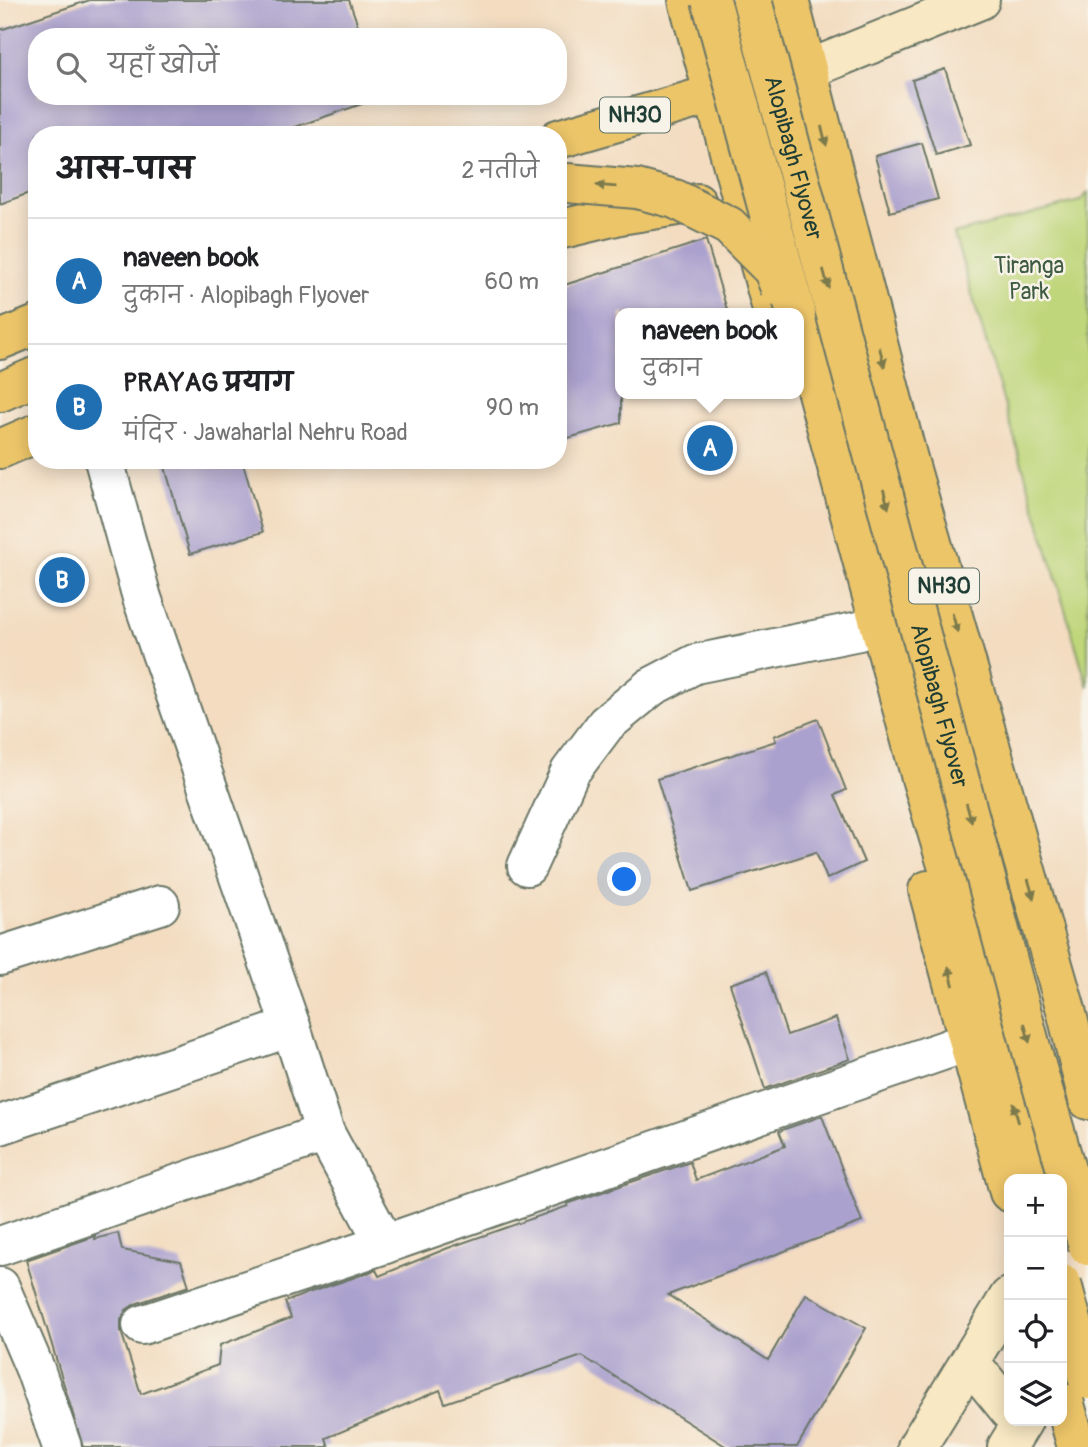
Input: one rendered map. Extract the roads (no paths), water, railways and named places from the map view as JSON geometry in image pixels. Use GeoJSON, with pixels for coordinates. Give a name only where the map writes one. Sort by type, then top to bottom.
{"type":"FeatureCollection","features":[{"type":"Feature","properties":{"kind":"highway"},"geometry":{"type":"LineString","coordinates":[[688,0],[772,308]]}},
{"type":"Feature","properties":{"kind":"highway","name":"Alopibagh Flyover"},"geometry":{"type":"LineString","coordinates":[[711,0],[795,308]]}},
{"type":"Feature","properties":{"kind":"highway","name":"Alopibagh Flyover"},"geometry":{"type":"LineString","coordinates":[[752,0],[1032,1051],[1088,1246]]}},
{"type":"Feature","properties":{"kind":"highway"},"geometry":{"type":"LineString","coordinates":[[789,0],[807,70]]}},
{"type":"Feature","properties":{"kind":"highway","name":"NH30"},"geometry":{"type":"LineString","coordinates":[[567,136],[712,93],[807,70],[908,459],[1066,1010],[1088,1100]]}},
{"type":"Feature","properties":{"kind":"highway"},"geometry":{"type":"LineString","coordinates":[[567,228],[620,215],[742,197],[835,176]]}},
{"type":"Feature","properties":{"kind":"highway"},"geometry":{"type":"LineString","coordinates":[[567,185],[636,189],[675,199],[729,226],[773,270],[787,308]]}},
{"type":"Feature","properties":{"kind":"highway"},"geometry":{"type":"LineString","coordinates":[[0,340],[28,329]]}},
{"type":"Feature","properties":{"kind":"highway","name":"Alopibagh Flyover"},"geometry":{"type":"LineString","coordinates":[[804,374],[971,945],[1033,1174]]}},
{"type":"Feature","properties":{"kind":"highway"},"geometry":{"type":"LineString","coordinates":[[804,376],[859,631],[1004,1174]]}},
{"type":"Feature","properties":{"kind":"highway"},"geometry":{"type":"LineString","coordinates":[[0,392],[28,380]]}},
{"type":"Feature","properties":{"kind":"highway"},"geometry":{"type":"LineString","coordinates":[[0,449],[28,437]]}},
{"type":"Feature","properties":{"kind":"highway"},"geometry":{"type":"LineString","coordinates":[[1066,1300],[1088,1380]]}},
{"type":"Feature","properties":{"kind":"highway"},"geometry":{"type":"LineString","coordinates":[[1067,1412],[1077,1447]]}},
{"type":"Feature","properties":{"kind":"main road"},"geometry":{"type":"LineString","coordinates":[[807,70],[980,0]]}},
{"type":"Feature","properties":{"kind":"main road"},"geometry":{"type":"LineString","coordinates":[[1067,1203],[1088,1168]]}},
{"type":"Feature","properties":{"kind":"main road"},"geometry":{"type":"LineString","coordinates":[[918,1447],[1007,1300]]}},
{"type":"Feature","properties":{"kind":"main road"},"geometry":{"type":"LineString","coordinates":[[1067,1344],[1088,1308]]}},
{"type":"Feature","properties":{"kind":"main road"},"geometry":{"type":"LineString","coordinates":[[970,1362],[1004,1410]]}},
{"type":"Feature","properties":{"kind":"street"},"geometry":{"type":"LineString","coordinates":[[106,469],[142,598],[291,1027],[325,1133],[385,1244]]}},
{"type":"Feature","properties":{"kind":"street"},"geometry":{"type":"LineString","coordinates":[[527,866],[570,772],[606,724],[651,687],[695,664],[859,631]]}},
{"type":"Feature","properties":{"kind":"street"},"geometry":{"type":"LineString","coordinates":[[0,956],[160,905]]}},
{"type":"Feature","properties":{"kind":"street"},"geometry":{"type":"LineString","coordinates":[[0,1125],[291,1027]]}},
{"type":"Feature","properties":{"kind":"street"},"geometry":{"type":"LineString","coordinates":[[142,1325],[385,1244],[968,1042]]}},
{"type":"Feature","properties":{"kind":"street"},"geometry":{"type":"LineString","coordinates":[[0,1246],[325,1133]]}},
{"type":"Feature","properties":{"kind":"street"},"geometry":{"type":"LineString","coordinates":[[0,1287],[35,1369],[62,1447]]}},
{"type":"Feature","properties":{"kind":"place","name":"naveen book"},"geometry":{"type":"Point","coordinates":[710,448]}},
{"type":"Feature","properties":{"kind":"place","name":"PRAYAG प्रयाग"},"geometry":{"type":"Point","coordinates":[62,580]}},
{"type":"Feature","properties":{"kind":"park label","name":"Tiranga Park"},"geometry":{"type":"Point","coordinates":[1029,278]}}]}
